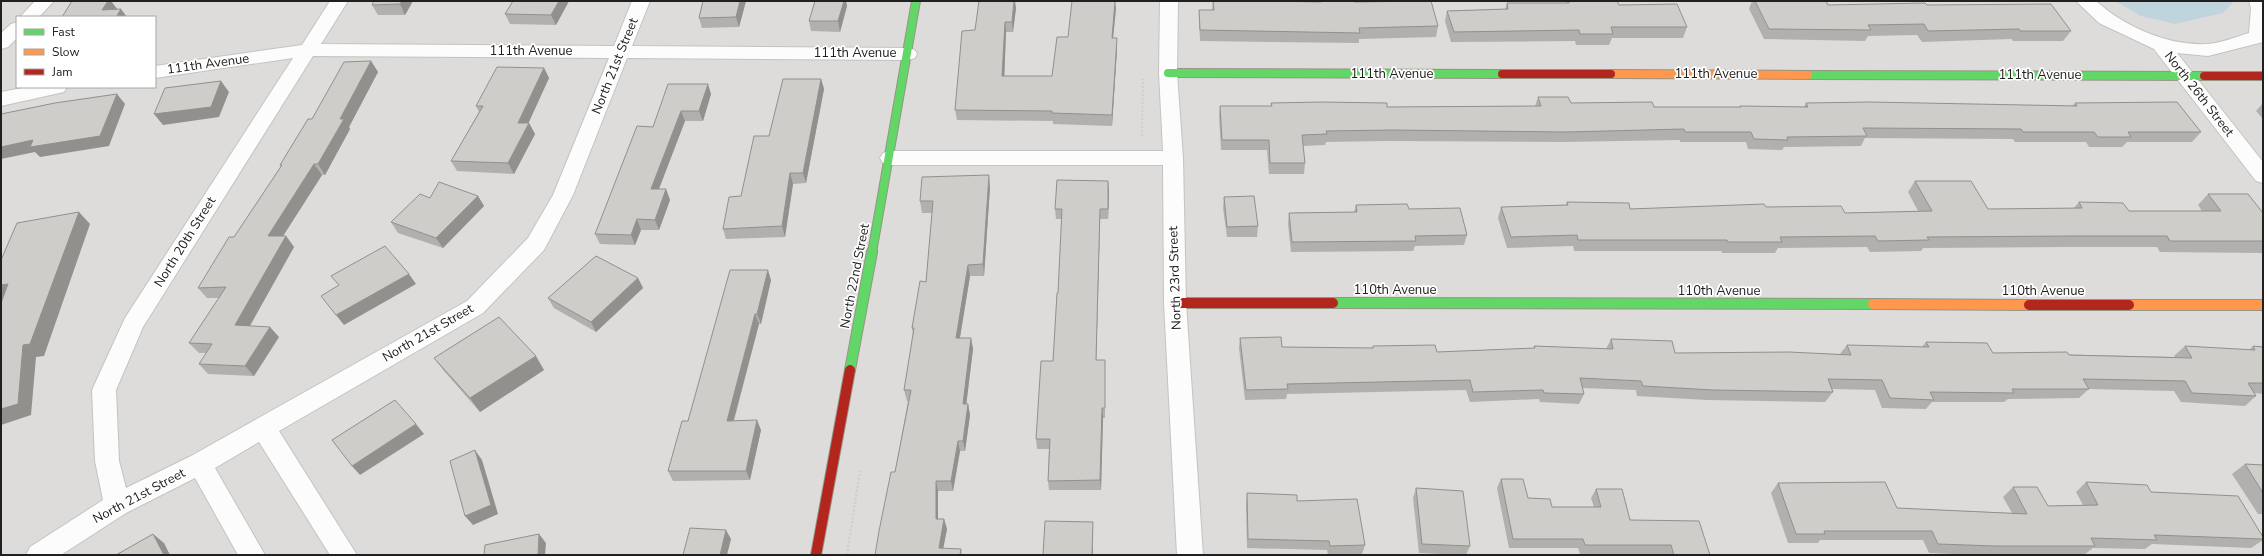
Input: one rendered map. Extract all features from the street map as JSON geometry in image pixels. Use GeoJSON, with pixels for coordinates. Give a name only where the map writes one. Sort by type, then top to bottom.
{"type":"FeatureCollection","features":[{"type":"Feature","properties":{"kind":"street"},"geometry":{"type":"LineString","coordinates":[[30,16],[45,1]]}},
{"type":"Feature","properties":{"kind":"street","name":"North 20th Street"},"geometry":{"type":"LineString","coordinates":[[117,505],[107,461],[104,390],[133,324],[339,1]]}},
{"type":"Feature","properties":{"kind":"street","name":"North 21st Street"},"geometry":{"type":"LineString","coordinates":[[39,555],[117,505],[200,464],[475,307],[536,244],[563,195],[641,1]]}},
{"type":"Feature","properties":{"kind":"street","name":"North 22nd Street"},"geometry":{"type":"LineString","coordinates":[[816,555],[890,158],[916,1]]}},
{"type":"Feature","properties":{"kind":"street","name":"North 23rd Street"},"geometry":{"type":"LineString","coordinates":[[1169,1],[1168,73],[1173,158],[1175,303],[1190,555]]}},
{"type":"Feature","properties":{"kind":"street","name":"North 26th Street"},"geometry":{"type":"LineString","coordinates":[[2085,1],[2105,19],[2161,45],[2263,176]]}},
{"type":"Feature","properties":{"kind":"street"},"geometry":{"type":"LineString","coordinates":[[2161,45],[2208,50],[2258,37],[2260,8],[2258,1]]}},
{"type":"Feature","properties":{"kind":"street"},"geometry":{"type":"LineString","coordinates":[[1,44],[16,29]]}},
{"type":"Feature","properties":{"kind":"street","name":"111th Avenue"},"geometry":{"type":"LineString","coordinates":[[156,72],[307,50],[908,54]]}},
{"type":"Feature","properties":{"kind":"street","name":"111th Avenue"},"geometry":{"type":"LineString","coordinates":[[1168,73],[2263,76]]}},
{"type":"Feature","properties":{"kind":"street"},"geometry":{"type":"LineString","coordinates":[[1,98],[52,88]]}},
{"type":"Feature","properties":{"kind":"street"},"geometry":{"type":"LineString","coordinates":[[890,158],[1173,158]]}},
{"type":"Feature","properties":{"kind":"street","name":"110th Avenue"},"geometry":{"type":"LineString","coordinates":[[1175,303],[2263,305]]}},
{"type":"Feature","properties":{"kind":"street"},"geometry":{"type":"LineString","coordinates":[[263,427],[344,555]]}},
{"type":"Feature","properties":{"kind":"street","name":"North 21st Street"},"geometry":{"type":"LineString","coordinates":[[200,464],[252,555]]}},
{"type":"Feature","properties":{"kind":"path"},"geometry":{"type":"LineString","coordinates":[[1142,140],[1143,78]]}},
{"type":"Feature","properties":{"kind":"shaded area"},"geometry":{"type":"Polygon","coordinates":[[[1,1],[2263,1],[2263,555],[1,555],[1,1]]]}},
{"type":"Feature","properties":{"kind":"water"},"geometry":{"type":"Polygon","coordinates":[[[2115,1],[2233,2],[2223,13],[2175,24],[2141,16],[2115,1]]]}},
{"type":"Feature","properties":{"kind":"building"},"geometry":{"type":"Polygon","coordinates":[[[72,1],[108,1],[102,10],[121,9],[117,16],[63,16],[72,1]]]}},
{"type":"Feature","properties":{"kind":"building"},"geometry":{"type":"Polygon","coordinates":[[[374,1],[402,1],[400,4],[372,5],[374,1]]]}},
{"type":"Feature","properties":{"kind":"building"},"geometry":{"type":"Polygon","coordinates":[[[513,1],[559,1],[551,15],[505,14],[513,1]]]}},
{"type":"Feature","properties":{"kind":"building"},"geometry":{"type":"Polygon","coordinates":[[[703,1],[740,1],[736,17],[699,18],[703,1]]]}},
{"type":"Feature","properties":{"kind":"building"},"geometry":{"type":"Polygon","coordinates":[[[815,1],[844,1],[838,21],[809,21],[815,1]]]}},
{"type":"Feature","properties":{"kind":"building"},"geometry":{"type":"Polygon","coordinates":[[[979,1],[1014,1],[1012,22],[1005,22],[1002,76],[1052,76],[1057,37],[1068,37],[1072,1],[1115,1],[1112,38],[1117,38],[1112,115],[1052,113],[1052,111],[955,110],[962,31],[975,30],[979,1]]]}},
{"type":"Feature","properties":{"kind":"building"},"geometry":{"type":"Polygon","coordinates":[[[1213,1],[1431,1],[1438,26],[1359,28],[1360,33],[1200,30],[1199,10],[1214,10],[1213,1]]]}},
{"type":"Feature","properties":{"kind":"building"},"geometry":{"type":"Polygon","coordinates":[[[1569,1],[1617,1],[1619,5],[1677,4],[1687,27],[1611,27],[1613,34],[1580,34],[1579,30],[1454,32],[1447,11],[1508,9],[1507,3],[1569,3],[1569,1]]]}},
{"type":"Feature","properties":{"kind":"building"},"geometry":{"type":"Polygon","coordinates":[[[1755,1],[1826,1],[1828,5],[1925,3],[1927,5],[2051,4],[2071,31],[2020,31],[2019,29],[1928,31],[1924,24],[1868,25],[1871,30],[1769,29],[1755,1]]]}},
{"type":"Feature","properties":{"kind":"building"},"geometry":{"type":"Polygon","coordinates":[[[371,61],[340,119],[344,119],[318,164],[314,164],[268,236],[286,236],[235,325],[270,327],[245,366],[199,364],[212,344],[189,343],[226,287],[198,288],[229,237],[234,237],[282,165],[280,165],[308,119],[312,119],[344,62],[371,61]]]}},
{"type":"Feature","properties":{"kind":"building"},"geometry":{"type":"Polygon","coordinates":[[[497,67],[544,68],[518,123],[529,123],[508,163],[451,161],[483,106],[476,106],[497,67]]]}},
{"type":"Feature","properties":{"kind":"building"},"geometry":{"type":"Polygon","coordinates":[[[783,79],[821,79],[803,173],[790,173],[782,226],[723,229],[729,197],[741,196],[754,136],[769,136],[783,79]]]}},
{"type":"Feature","properties":{"kind":"building"},"geometry":{"type":"Polygon","coordinates":[[[221,81],[211,107],[154,114],[165,88],[221,81]]]}},
{"type":"Feature","properties":{"kind":"building"},"geometry":{"type":"Polygon","coordinates":[[[668,84],[708,84],[699,111],[681,111],[651,189],[666,189],[655,220],[637,219],[631,235],[595,234],[637,126],[653,127],[668,84]]]}},
{"type":"Feature","properties":{"kind":"building"},"geometry":{"type":"Polygon","coordinates":[[[117,94],[100,136],[30,147],[33,140],[1,147],[1,114],[55,103],[117,94]]]}},
{"type":"Feature","properties":{"kind":"building"},"geometry":{"type":"Polygon","coordinates":[[[1538,97],[1568,97],[1571,103],[1652,102],[1654,107],[1808,107],[1806,103],[1870,102],[2077,106],[2075,103],[2177,102],[2201,132],[2128,132],[2131,137],[2098,137],[2094,132],[2023,132],[2021,129],[1863,128],[1867,136],[1787,137],[1788,140],[1754,139],[1751,132],[1685,132],[1684,129],[1566,132],[1392,130],[1326,131],[1327,134],[1302,135],[1305,163],[1270,163],[1269,140],[1222,140],[1220,106],[1272,106],[1271,103],[1320,102],[1387,103],[1387,107],[1541,106],[1538,97]]]}},
{"type":"Feature","properties":{"kind":"building"},"geometry":{"type":"Polygon","coordinates":[[[989,175],[983,264],[968,265],[956,338],[971,338],[963,404],[968,404],[963,441],[958,441],[951,481],[936,481],[936,519],[944,519],[939,548],[961,549],[960,555],[875,555],[891,472],[895,472],[911,390],[904,390],[920,281],[926,282],[933,201],[920,201],[922,177],[989,175]]]}},
{"type":"Feature","properties":{"kind":"building"},"geometry":{"type":"Polygon","coordinates":[[[1057,180],[1108,181],[1108,209],[1100,209],[1096,360],[1105,360],[1105,408],[1102,408],[1100,480],[1048,481],[1050,439],[1036,439],[1041,361],[1053,361],[1062,209],[1055,209],[1057,180]]]}},
{"type":"Feature","properties":{"kind":"building"},"geometry":{"type":"Polygon","coordinates":[[[1915,181],[1971,181],[1988,209],[2082,208],[2079,202],[2123,203],[2129,211],[2221,211],[2208,194],[2248,194],[2263,213],[2263,241],[2170,241],[2167,236],[1927,237],[1929,240],[1878,241],[1875,236],[1780,237],[1782,242],[1728,242],[1727,240],[1578,240],[1577,235],[1511,237],[1501,207],[1568,205],[1567,202],[1629,203],[1630,209],[1764,204],[1766,207],[1841,206],[1845,213],[1932,211],[1915,181]]]}},
{"type":"Feature","properties":{"kind":"building"},"geometry":{"type":"Polygon","coordinates":[[[439,182],[478,196],[436,238],[391,222],[420,194],[430,198],[439,182]]]}},
{"type":"Feature","properties":{"kind":"building"},"geometry":{"type":"Polygon","coordinates":[[[1254,196],[1258,226],[1227,227],[1224,197],[1254,196]]]}},
{"type":"Feature","properties":{"kind":"building"},"geometry":{"type":"Polygon","coordinates":[[[1407,204],[1409,209],[1460,208],[1467,235],[1415,236],[1416,241],[1292,242],[1289,213],[1357,212],[1356,205],[1407,204]]]}},
{"type":"Feature","properties":{"kind":"building"},"geometry":{"type":"Polygon","coordinates":[[[79,212],[30,344],[23,345],[18,404],[1,409],[1,303],[8,284],[1,285],[1,260],[17,223],[79,212]]]}},
{"type":"Feature","properties":{"kind":"building"},"geometry":{"type":"Polygon","coordinates":[[[385,246],[409,274],[336,315],[321,296],[339,285],[331,276],[385,246]]]}},
{"type":"Feature","properties":{"kind":"building"},"geometry":{"type":"Polygon","coordinates":[[[596,256],[638,278],[591,322],[548,298],[596,256]]]}},
{"type":"Feature","properties":{"kind":"building"},"geometry":{"type":"Polygon","coordinates":[[[730,270],[768,270],[727,421],[757,420],[746,471],[668,471],[682,421],[688,421],[730,270]]]}},
{"type":"Feature","properties":{"kind":"building"},"geometry":{"type":"Polygon","coordinates":[[[499,317],[536,356],[470,398],[434,358],[499,317]]]}},
{"type":"Feature","properties":{"kind":"building"},"geometry":{"type":"Polygon","coordinates":[[[1281,337],[1282,347],[1373,348],[1373,346],[1435,345],[1437,352],[1535,348],[1534,346],[1613,349],[1611,339],[1672,341],[1675,353],[1789,352],[1851,355],[1847,345],[1929,347],[1926,342],[1987,343],[1993,353],[2067,352],[2069,355],[2192,358],[2185,346],[2255,350],[2253,346],[2263,347],[2263,383],[2248,383],[2256,396],[2192,393],[2185,381],[2083,379],[2089,389],[2012,389],[2014,393],[1930,392],[1934,400],[1890,398],[1882,380],[1828,379],[1833,392],[1713,390],[1643,386],[1641,381],[1580,378],[1584,394],[1544,393],[1543,390],[1473,392],[1470,380],[1287,384],[1288,389],[1246,390],[1240,338],[1281,337]]]}},
{"type":"Feature","properties":{"kind":"building"},"geometry":{"type":"Polygon","coordinates":[[[395,400],[416,424],[352,466],[332,440],[395,400]]]}},
{"type":"Feature","properties":{"kind":"building"},"geometry":{"type":"Polygon","coordinates":[[[475,450],[491,505],[465,516],[450,461],[475,450]]]}},
{"type":"Feature","properties":{"kind":"building"},"geometry":{"type":"Polygon","coordinates":[[[2245,464],[2263,465],[2263,493],[2245,464]]]}},
{"type":"Feature","properties":{"kind":"building"},"geometry":{"type":"Polygon","coordinates":[[[1501,479],[1523,479],[1528,498],[1550,499],[1552,507],[1601,507],[1596,489],[1622,489],[1630,520],[1699,521],[1710,555],[1674,555],[1671,545],[1585,545],[1583,539],[1513,539],[1501,479]]]}},
{"type":"Feature","properties":{"kind":"building"},"geometry":{"type":"Polygon","coordinates":[[[1885,482],[1897,508],[2027,514],[2013,487],[2037,487],[2048,506],[2098,505],[2086,482],[2147,485],[2151,492],[2238,496],[2263,539],[2154,535],[2157,540],[2091,538],[2095,546],[1995,546],[1938,544],[1932,531],[1824,531],[1825,534],[1796,534],[1778,483],[1885,482]]]}},
{"type":"Feature","properties":{"kind":"building"},"geometry":{"type":"Polygon","coordinates":[[[1416,488],[1463,491],[1470,546],[1422,544],[1416,488]]]}},
{"type":"Feature","properties":{"kind":"building"},"geometry":{"type":"Polygon","coordinates":[[[1247,493],[1297,495],[1297,501],[1357,499],[1365,545],[1330,546],[1329,541],[1248,539],[1247,493]]]}},
{"type":"Feature","properties":{"kind":"building"},"geometry":{"type":"Polygon","coordinates":[[[1045,521],[1093,522],[1092,555],[1043,555],[1045,521]]]}},
{"type":"Feature","properties":{"kind":"building"},"geometry":{"type":"Polygon","coordinates":[[[690,528],[726,530],[720,555],[683,555],[690,528]]]}},
{"type":"Feature","properties":{"kind":"building"},"geometry":{"type":"Polygon","coordinates":[[[153,534],[164,555],[116,555],[153,534]]]}},
{"type":"Feature","properties":{"kind":"building"},"geometry":{"type":"Polygon","coordinates":[[[539,534],[538,555],[484,555],[485,545],[539,534]]]}},
{"type":"Feature","properties":{"kind":"traffic: fast"},"geometry":{"type":"LineString","coordinates":[[850,370],[890,158],[916,1]]}},
{"type":"Feature","properties":{"kind":"traffic: fast"},"geometry":{"type":"LineString","coordinates":[[1168,73],[1502,74]]}},
{"type":"Feature","properties":{"kind":"traffic: fast"},"geometry":{"type":"LineString","coordinates":[[1808,75],[2204,76]]}},
{"type":"Feature","properties":{"kind":"traffic: fast"},"geometry":{"type":"LineString","coordinates":[[1333,303],[1873,304]]}},
{"type":"Feature","properties":{"kind":"traffic: slow"},"geometry":{"type":"LineString","coordinates":[[1611,74],[1808,75]]}},
{"type":"Feature","properties":{"kind":"traffic: slow"},"geometry":{"type":"LineString","coordinates":[[1873,304],[2029,305]]}},
{"type":"Feature","properties":{"kind":"traffic: slow"},"geometry":{"type":"LineString","coordinates":[[2129,305],[2263,305]]}},
{"type":"Feature","properties":{"kind":"traffic: jam"},"geometry":{"type":"LineString","coordinates":[[1502,74],[1611,74]]}},
{"type":"Feature","properties":{"kind":"traffic: jam"},"geometry":{"type":"LineString","coordinates":[[2204,76],[2263,76]]}},
{"type":"Feature","properties":{"kind":"traffic: jam"},"geometry":{"type":"LineString","coordinates":[[1175,303],[1333,303]]}},
{"type":"Feature","properties":{"kind":"traffic: jam"},"geometry":{"type":"LineString","coordinates":[[2029,305],[2129,305]]}},
{"type":"Feature","properties":{"kind":"traffic: jam"},"geometry":{"type":"LineString","coordinates":[[816,555],[850,370]]}}]}
